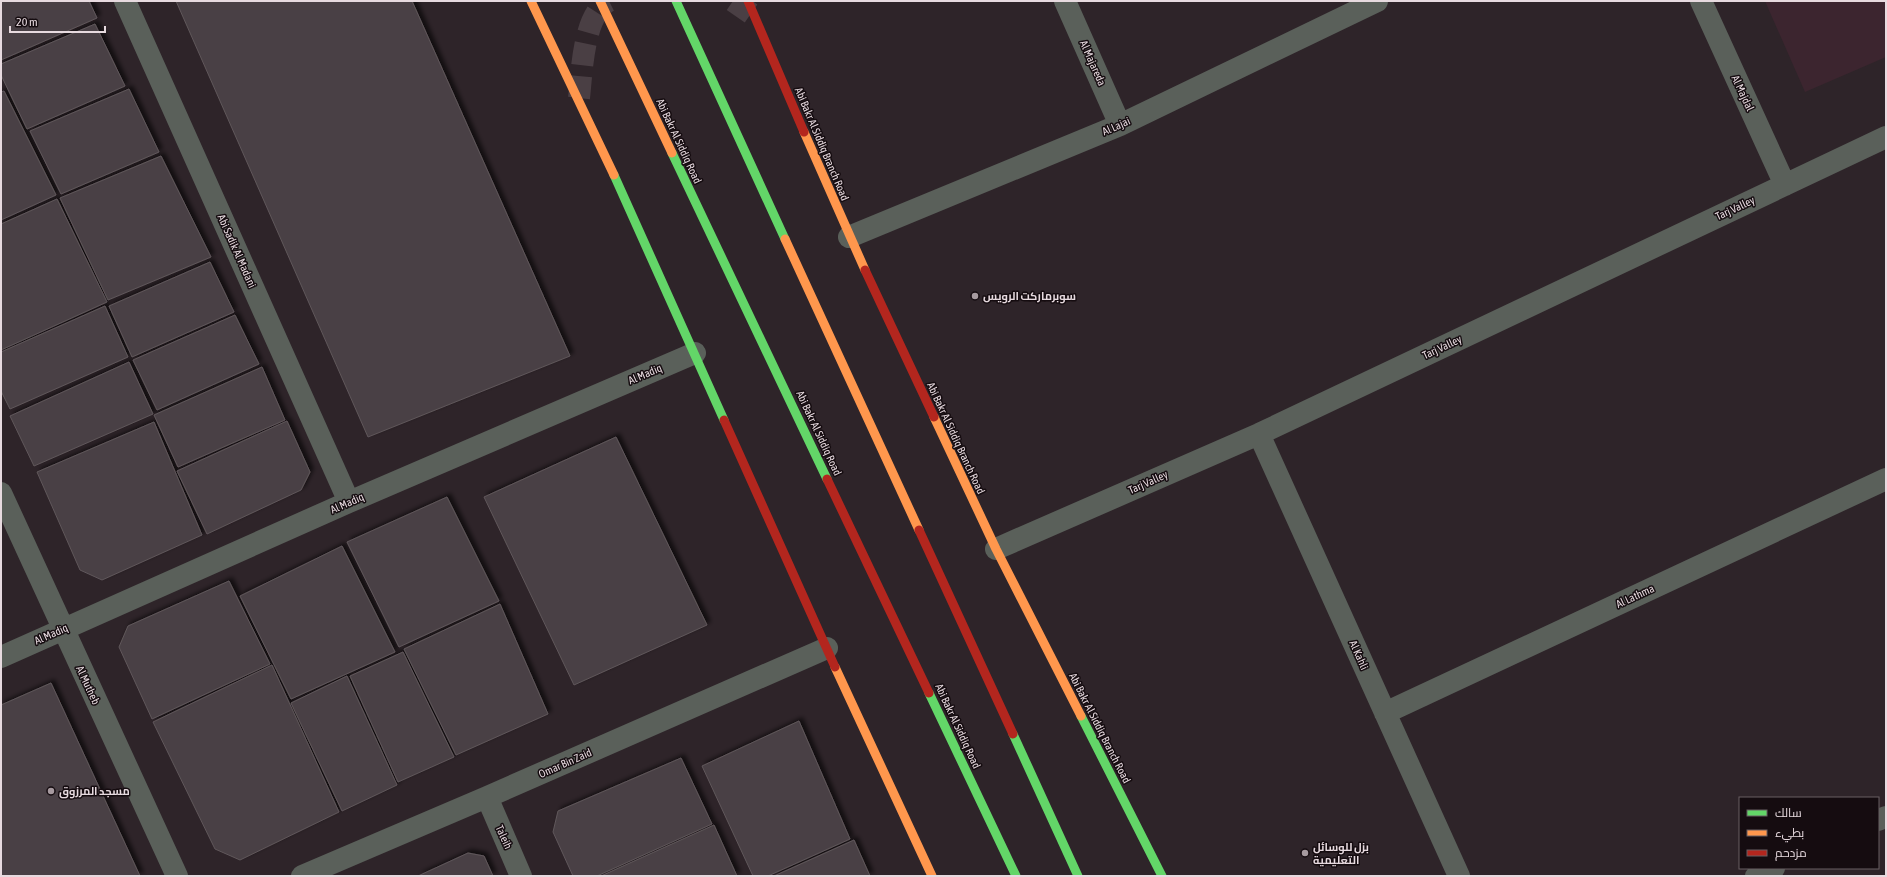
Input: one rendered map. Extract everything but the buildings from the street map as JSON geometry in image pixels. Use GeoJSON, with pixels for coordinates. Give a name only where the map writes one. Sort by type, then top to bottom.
{"type":"FeatureCollection","features":[{"type":"Feature","properties":{"kind":"street","name":"Abi Sadik Al Madani"},"geometry":{"type":"LineString","coordinates":[[126,1],[349,502]]}},
{"type":"Feature","properties":{"kind":"street"},"geometry":{"type":"LineString","coordinates":[[531,1],[579,98],[695,353],[826,648],[932,876]]}},
{"type":"Feature","properties":{"kind":"street","name":"Abi Bakr Al Siddiq Road"},"geometry":{"type":"LineString","coordinates":[[600,1],[1016,876]]}},
{"type":"Feature","properties":{"kind":"street"},"geometry":{"type":"LineString","coordinates":[[676,1],[1078,876]]}},
{"type":"Feature","properties":{"kind":"street","name":"Abi Bakr Al Siddiq Branch Road"},"geometry":{"type":"LineString","coordinates":[[748,1],[849,237],[996,549],[1162,876]]}},
{"type":"Feature","properties":{"kind":"street","name":"Al Majareda"},"geometry":{"type":"LineString","coordinates":[[1065,1],[1120,125]]}},
{"type":"Feature","properties":{"kind":"street","name":"Al Lajai"},"geometry":{"type":"LineString","coordinates":[[849,237],[1120,125],[1349,7],[1377,1]]}},
{"type":"Feature","properties":{"kind":"street","name":"Al Majdal"},"geometry":{"type":"LineString","coordinates":[[1701,1],[1785,185]]}},
{"type":"Feature","properties":{"kind":"street","name":"Tarj Valley"},"geometry":{"type":"LineString","coordinates":[[996,549],[1259,434],[1886,137]]}},
{"type":"Feature","properties":{"kind":"street","name":"Al Madiq"},"geometry":{"type":"LineString","coordinates":[[1,657],[349,502],[695,353]]}},
{"type":"Feature","properties":{"kind":"street","name":"Al Kahli"},"geometry":{"type":"LineString","coordinates":[[1259,434],[1459,876]]}},
{"type":"Feature","properties":{"kind":"street","name":"Al Lathma"},"geometry":{"type":"LineString","coordinates":[[1385,712],[1886,479]]}},
{"type":"Feature","properties":{"kind":"street","name":"Al Mutheb"},"geometry":{"type":"LineString","coordinates":[[1,493],[62,629],[177,876]]}},
{"type":"Feature","properties":{"kind":"street","name":"Omar Bin Zaid"},"geometry":{"type":"LineString","coordinates":[[302,876],[487,798],[826,648]]}},
{"type":"Feature","properties":{"kind":"street","name":"Taleih"},"geometry":{"type":"LineString","coordinates":[[487,798],[521,876]]}},
{"type":"Feature","properties":{"kind":"street"},"geometry":{"type":"LineString","coordinates":[[1756,876],[1772,869]]}},
{"type":"Feature","properties":{"kind":"shaded area"},"geometry":{"type":"Polygon","coordinates":[[[1765,1],[1886,1],[1886,57],[1805,92],[1765,1]]]}},
{"type":"Feature","properties":{"kind":"tunnel"},"geometry":{"type":"LineString","coordinates":[[579,98],[585,45],[589,31],[600,8],[609,1]]}},
{"type":"Feature","properties":{"kind":"tunnel"},"geometry":{"type":"LineString","coordinates":[[733,1],[756,17]]}},
{"type":"Feature","properties":{"kind":"traffic: fast"},"geometry":{"type":"LineString","coordinates":[[676,1],[785,239]]}},
{"type":"Feature","properties":{"kind":"traffic: fast"},"geometry":{"type":"LineString","coordinates":[[672,153],[827,479]]}},
{"type":"Feature","properties":{"kind":"traffic: fast"},"geometry":{"type":"LineString","coordinates":[[614,175],[724,420]]}},
{"type":"Feature","properties":{"kind":"traffic: fast"},"geometry":{"type":"LineString","coordinates":[[929,693],[1016,876]]}},
{"type":"Feature","properties":{"kind":"traffic: fast"},"geometry":{"type":"LineString","coordinates":[[1081,716],[1162,876]]}},
{"type":"Feature","properties":{"kind":"traffic: fast"},"geometry":{"type":"LineString","coordinates":[[1013,734],[1078,876]]}},
{"type":"Feature","properties":{"kind":"traffic: slow"},"geometry":{"type":"LineString","coordinates":[[531,1],[614,175]]}},
{"type":"Feature","properties":{"kind":"traffic: slow"},"geometry":{"type":"LineString","coordinates":[[600,1],[672,153]]}},
{"type":"Feature","properties":{"kind":"traffic: slow"},"geometry":{"type":"LineString","coordinates":[[804,132],[865,270]]}},
{"type":"Feature","properties":{"kind":"traffic: slow"},"geometry":{"type":"LineString","coordinates":[[785,239],[919,530]]}},
{"type":"Feature","properties":{"kind":"traffic: slow"},"geometry":{"type":"LineString","coordinates":[[934,417],[996,549],[1081,716]]}},
{"type":"Feature","properties":{"kind":"traffic: slow"},"geometry":{"type":"LineString","coordinates":[[835,667],[932,876]]}},
{"type":"Feature","properties":{"kind":"traffic: jam"},"geometry":{"type":"LineString","coordinates":[[748,1],[804,132]]}},
{"type":"Feature","properties":{"kind":"traffic: jam"},"geometry":{"type":"LineString","coordinates":[[865,270],[934,417]]}},
{"type":"Feature","properties":{"kind":"traffic: jam"},"geometry":{"type":"LineString","coordinates":[[724,420],[835,667]]}},
{"type":"Feature","properties":{"kind":"traffic: jam"},"geometry":{"type":"LineString","coordinates":[[827,479],[929,693]]}},
{"type":"Feature","properties":{"kind":"traffic: jam"},"geometry":{"type":"LineString","coordinates":[[919,530],[1013,734]]}},
{"type":"Feature","properties":{"kind":"place","name":"سوبرماركت الرويس"},"geometry":{"type":"Point","coordinates":[975,296]}},
{"type":"Feature","properties":{"kind":"place","name":"مسجد المرزوق"},"geometry":{"type":"Point","coordinates":[51,791]}},
{"type":"Feature","properties":{"kind":"place","name":"بزل للوسائل التعليمية"},"geometry":{"type":"Point","coordinates":[1305,853]}}]}
